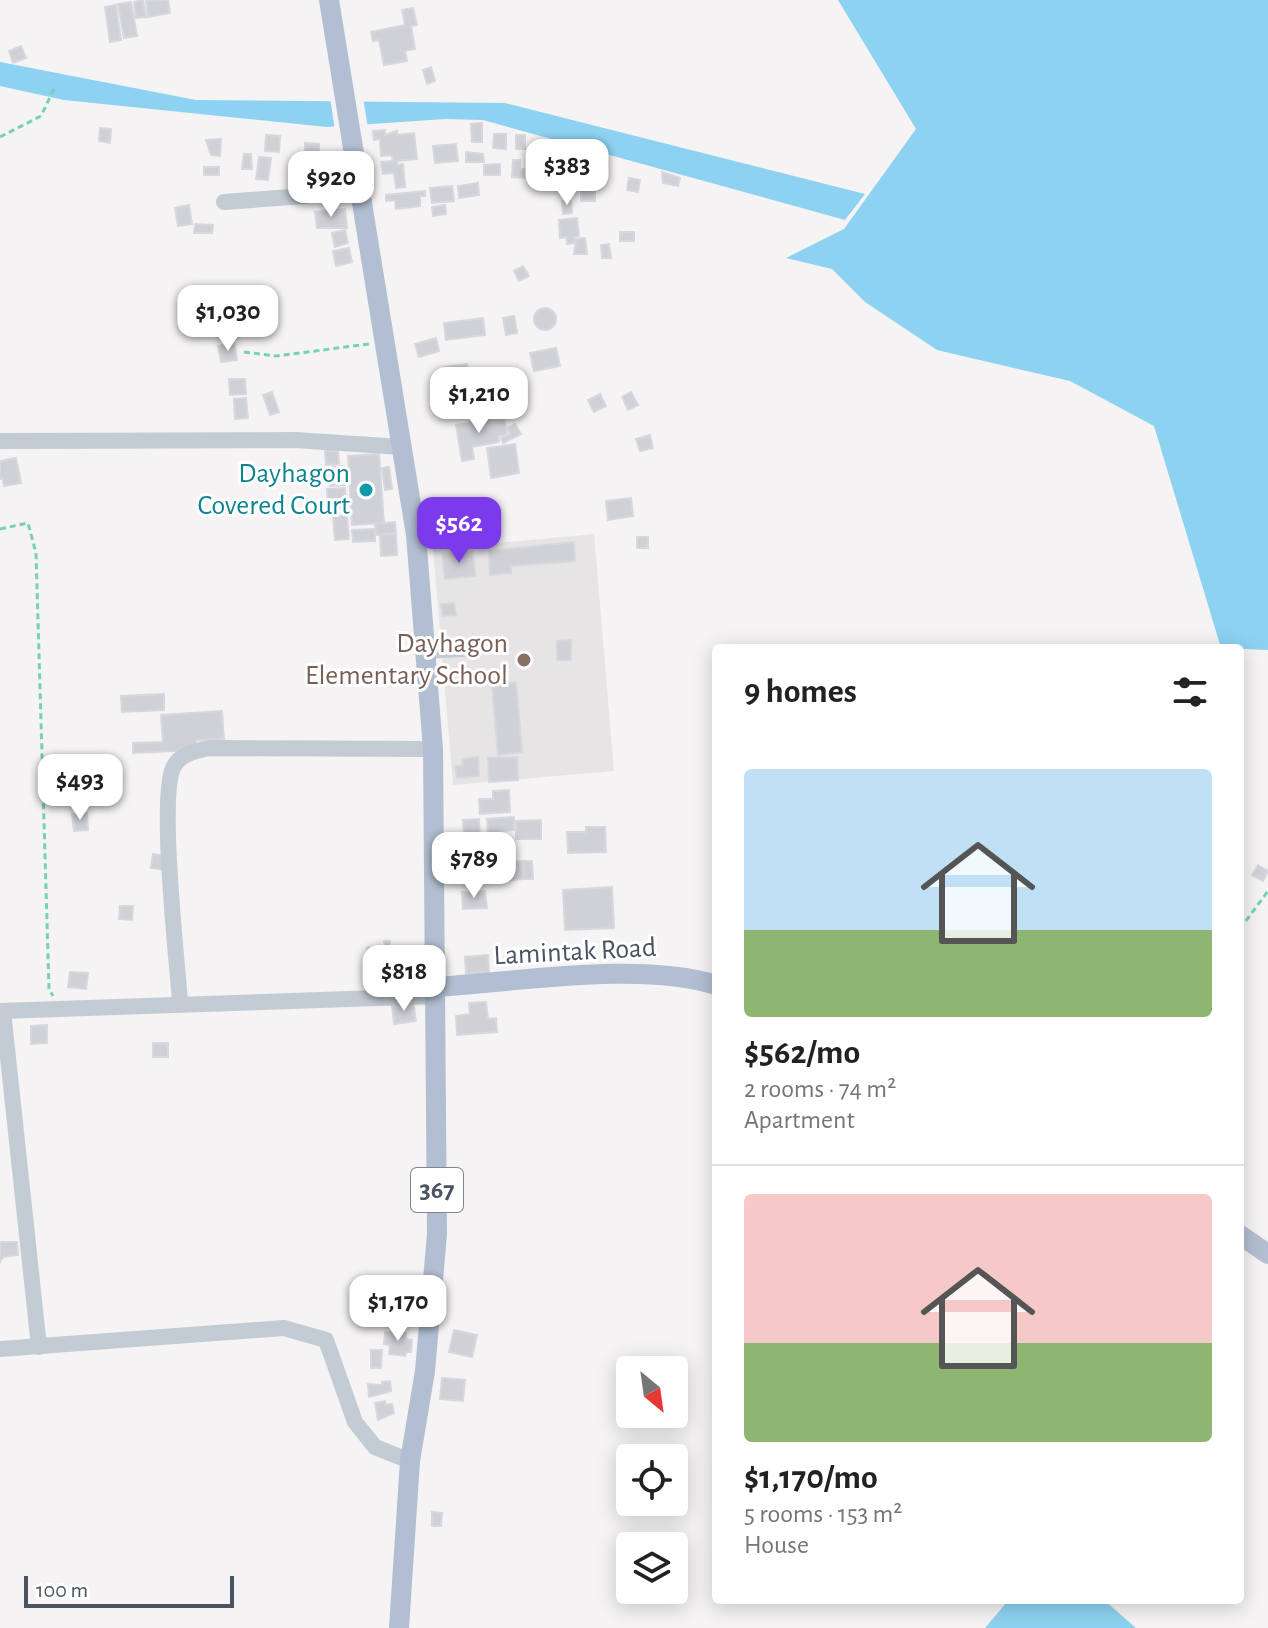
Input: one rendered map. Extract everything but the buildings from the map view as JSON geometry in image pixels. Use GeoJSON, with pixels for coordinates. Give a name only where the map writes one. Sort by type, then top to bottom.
{"type":"FeatureCollection","features":[{"type":"Feature","properties":{"kind":"main road","name":"367"},"geometry":{"type":"LineString","coordinates":[[329,0],[416,535],[433,749],[437,1234],[425,1371],[410,1461],[399,1628]]}},
{"type":"Feature","properties":{"kind":"main road","name":"Lamintak Road"},"geometry":{"type":"LineString","coordinates":[[437,992],[621,975],[667,975],[712,984]]}},
{"type":"Feature","properties":{"kind":"main road"},"geometry":{"type":"LineString","coordinates":[[1244,1238],[1268,1254]]}},
{"type":"Feature","properties":{"kind":"street"},"geometry":{"type":"LineString","coordinates":[[224,202],[305,196],[359,186]]}},
{"type":"Feature","properties":{"kind":"street"},"geometry":{"type":"LineString","coordinates":[[0,441],[295,440],[402,447]]}},
{"type":"Feature","properties":{"kind":"street"},"geometry":{"type":"LineString","coordinates":[[427,651],[477,648]]}},
{"type":"Feature","properties":{"kind":"street"},"geometry":{"type":"LineString","coordinates":[[180,1003],[169,805],[173,767],[186,754],[209,748],[433,749]]}},
{"type":"Feature","properties":{"kind":"street"},"geometry":{"type":"LineString","coordinates":[[435,877],[489,870]]}},
{"type":"Feature","properties":{"kind":"street"},"geometry":{"type":"LineString","coordinates":[[39,1347],[2,1011],[437,992]]}},
{"type":"Feature","properties":{"kind":"street"},"geometry":{"type":"LineString","coordinates":[[0,1349],[284,1328],[326,1340],[355,1422],[375,1447],[410,1461]]}},
{"type":"Feature","properties":{"kind":"path"},"geometry":{"type":"LineString","coordinates":[[0,137],[41,116],[54,89]]}},
{"type":"Feature","properties":{"kind":"path"},"geometry":{"type":"LineString","coordinates":[[244,352],[276,356],[361,344],[385,344]]}},
{"type":"Feature","properties":{"kind":"path"},"geometry":{"type":"LineString","coordinates":[[0,529],[28,523],[36,553],[49,989],[60,1009]]}},
{"type":"Feature","properties":{"kind":"path"},"geometry":{"type":"LineString","coordinates":[[1244,924],[1268,891]]}},
{"type":"Feature","properties":{"kind":"shaded area","name":"Dayhagon Elementary School"},"geometry":{"type":"Polygon","coordinates":[[[594,534],[614,771],[453,785],[433,549],[594,534]]]}},
{"type":"Feature","properties":{"kind":"water"},"geometry":{"type":"Polygon","coordinates":[[[838,0],[1268,0],[1268,650],[1244,649],[1244,644],[1220,644],[1154,426],[1070,381],[937,350],[865,302],[832,269],[786,258],[844,229],[916,129],[838,0]]]}},
{"type":"Feature","properties":{"kind":"water"},"geometry":{"type":"Polygon","coordinates":[[[0,62],[196,100],[505,103],[865,194],[845,220],[483,120],[445,119],[327,127],[64,100],[0,86],[0,62]]]}},
{"type":"Feature","properties":{"kind":"water"},"geometry":{"type":"Polygon","coordinates":[[[1005,1604],[1109,1604],[1136,1628],[985,1628],[1005,1604]]]}},
{"type":"Feature","properties":{"kind":"pier"},"geometry":{"type":"Polygon","coordinates":[[[330,97],[363,97],[368,128],[335,131],[330,97]]]}},
{"type":"Feature","properties":{"kind":"place","name":"Dayhagon Covered Court"},"geometry":{"type":"Point","coordinates":[366,490]}},
{"type":"Feature","properties":{"kind":"place","name":"Dayhagon Elementary School"},"geometry":{"type":"Point","coordinates":[524,660]}}]}
